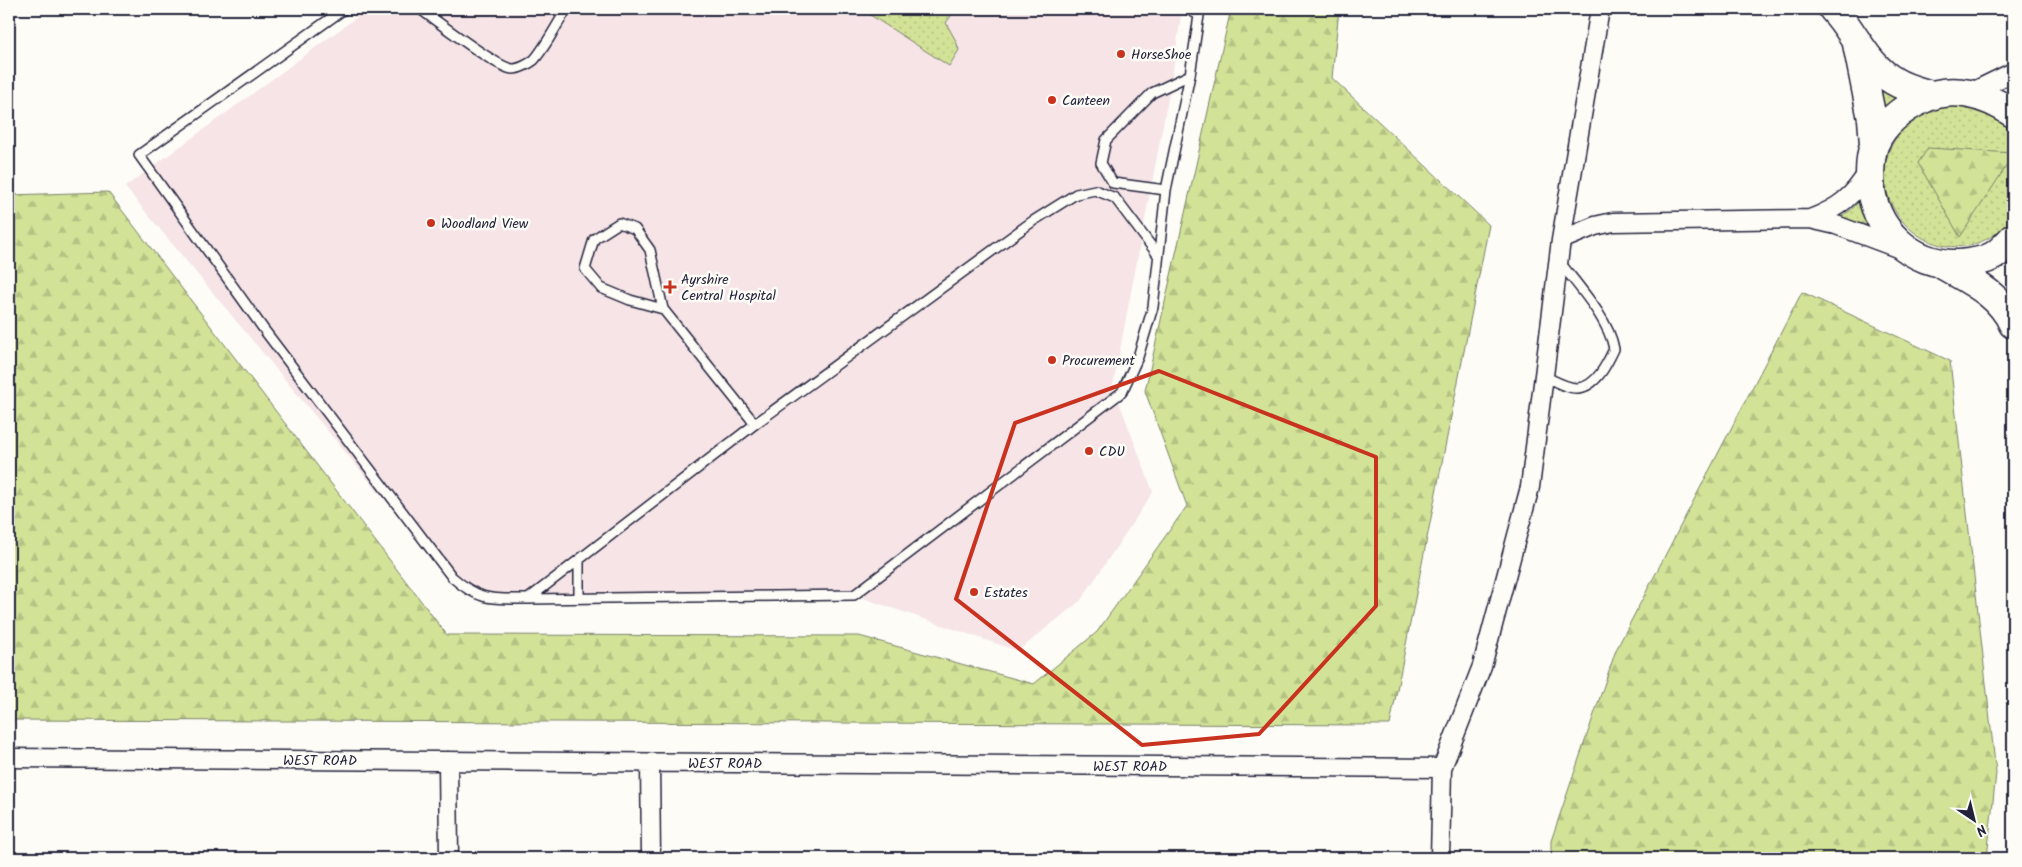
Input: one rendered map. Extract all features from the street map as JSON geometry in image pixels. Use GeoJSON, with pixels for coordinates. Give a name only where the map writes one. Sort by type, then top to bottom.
{"type":"FeatureCollection","features":[{"type":"Feature","properties":{"kind":"main road"},"geometry":{"type":"LineString","coordinates":[[1833,9],[1875,64],[1892,80],[1931,95]]}},
{"type":"Feature","properties":{"kind":"main road"},"geometry":{"type":"LineString","coordinates":[[1857,42],[1872,119],[1871,196],[1880,220],[1896,241],[1918,256],[1943,265],[1993,296],[2008,313],[2013,324]]}},
{"type":"Feature","properties":{"kind":"main road"},"geometry":{"type":"LineString","coordinates":[[1872,157],[1888,124],[1904,108],[1931,95],[1947,92],[1970,93],[2013,111]]}},
{"type":"Feature","properties":{"kind":"main road"},"geometry":{"type":"LineString","coordinates":[[1943,265],[1969,263],[1994,256],[2013,238]]}},
{"type":"Feature","properties":{"kind":"street"},"geometry":{"type":"LineString","coordinates":[[1440,858],[1442,768],[1482,666],[1530,487],[1558,260],[1600,9]]}},
{"type":"Feature","properties":{"kind":"street"},"geometry":{"type":"LineString","coordinates":[[1970,93],[2013,72]]}},
{"type":"Feature","properties":{"kind":"street"},"geometry":{"type":"LineString","coordinates":[[1810,219],[1829,212],[1851,196],[1872,157]]}},
{"type":"Feature","properties":{"kind":"street"},"geometry":{"type":"LineString","coordinates":[[1561,240],[1595,226],[1614,222],[1810,219],[1836,225],[1918,256]]}},
{"type":"Feature","properties":{"kind":"street","name":"WEST ROAD"},"geometry":{"type":"LineString","coordinates":[[9,758],[1442,768]]}},
{"type":"Feature","properties":{"kind":"street"},"geometry":{"type":"LineString","coordinates":[[448,761],[449,858]]}},
{"type":"Feature","properties":{"kind":"street"},"geometry":{"type":"LineString","coordinates":[[650,763],[651,858]]}},
{"type":"Feature","properties":{"kind":"lane"},"geometry":{"type":"LineString","coordinates":[[344,9],[139,155],[265,331],[452,577],[477,596],[528,599],[854,594],[1122,392],[1138,357],[1153,307],[1166,190],[1190,75],[1200,12],[1187,9]]}},
{"type":"Feature","properties":{"kind":"lane"},"geometry":{"type":"LineString","coordinates":[[420,9],[504,67],[512,69],[533,61],[567,9]]}},
{"type":"Feature","properties":{"kind":"lane"},"geometry":{"type":"LineString","coordinates":[[1166,190],[1113,183],[1101,162],[1106,140],[1152,93],[1190,75]]}},
{"type":"Feature","properties":{"kind":"lane"},"geometry":{"type":"LineString","coordinates":[[528,599],[755,424],[1033,221],[1076,194],[1096,190],[1115,198],[1158,256]]}},
{"type":"Feature","properties":{"kind":"lane"},"geometry":{"type":"LineString","coordinates":[[663,309],[630,300],[601,288],[585,269],[594,239],[619,224],[636,229],[650,250],[663,309],[755,424]]}},
{"type":"Feature","properties":{"kind":"lane"},"geometry":{"type":"LineString","coordinates":[[1544,376],[1576,388],[1588,385],[1597,378],[1614,349],[1612,340],[1599,316],[1558,260]]}},
{"type":"Feature","properties":{"kind":"lane"},"geometry":{"type":"LineString","coordinates":[[579,560],[579,598]]}},
{"type":"Feature","properties":{"kind":"highlighted area"},"geometry":{"type":"Polygon","coordinates":[[[1159,371],[1376,457],[1376,606],[1259,734],[1142,745],[956,599],[1015,423],[1159,371]]]}},
{"type":"Feature","properties":{"kind":"shaded area","name":"Ayrshire Central Hospital"},"geometry":{"type":"Polygon","coordinates":[[[368,9],[1182,9],[1171,83],[1113,386],[1153,492],[1081,600],[1018,651],[854,595],[463,594],[125,187],[368,9]]]}},
{"type":"Feature","properties":{"kind":"green space"},"geometry":{"type":"Polygon","coordinates":[[[861,9],[953,9],[954,11],[946,23],[959,50],[949,66],[861,9]]]}},
{"type":"Feature","properties":{"kind":"green space"},"geometry":{"type":"Polygon","coordinates":[[[1231,9],[1339,9],[1332,78],[1489,225],[1390,725],[9,720],[9,195],[108,192],[447,635],[859,636],[1034,684],[1097,632],[1187,506],[1145,391],[1231,9]]]}},
{"type":"Feature","properties":{"kind":"green space"},"geometry":{"type":"Polygon","coordinates":[[[1879,88],[1907,97],[1882,114],[1879,88]]]}},
{"type":"Feature","properties":{"kind":"green space"},"geometry":{"type":"Polygon","coordinates":[[[1946,104],[1975,107],[1984,110],[2000,118],[2013,133],[2013,218],[1990,238],[1957,247],[1936,243],[1916,234],[1901,219],[1890,201],[1885,180],[1886,159],[1902,130],[1920,113],[1946,104]]]}},
{"type":"Feature","properties":{"kind":"green space"},"geometry":{"type":"Polygon","coordinates":[[[1928,148],[2013,153],[2013,156],[1960,237],[1918,163],[1928,148]]]}},
{"type":"Feature","properties":{"kind":"green space"},"geometry":{"type":"Polygon","coordinates":[[[1862,198],[1874,227],[1839,218],[1851,210],[1862,198]]]}},
{"type":"Feature","properties":{"kind":"green space"},"geometry":{"type":"Polygon","coordinates":[[[1802,292],[1950,361],[1996,773],[1987,858],[1551,858],[1551,841],[1616,650],[1802,292]]]}},
{"type":"Feature","properties":{"kind":"place","name":"HorseShoe"},"geometry":{"type":"Point","coordinates":[1121,54]}},
{"type":"Feature","properties":{"kind":"place","name":"Canteen"},"geometry":{"type":"Point","coordinates":[1052,100]}},
{"type":"Feature","properties":{"kind":"place","name":"Woodland View"},"geometry":{"type":"Point","coordinates":[431,223]}},
{"type":"Feature","properties":{"kind":"place","name":"Ayrshire Central Hospital"},"geometry":{"type":"Point","coordinates":[670,287]}},
{"type":"Feature","properties":{"kind":"place","name":"Procurement"},"geometry":{"type":"Point","coordinates":[1052,360]}},
{"type":"Feature","properties":{"kind":"place","name":"CDU"},"geometry":{"type":"Point","coordinates":[1089,451]}},
{"type":"Feature","properties":{"kind":"place","name":"Estates"},"geometry":{"type":"Point","coordinates":[974,592]}}]}
